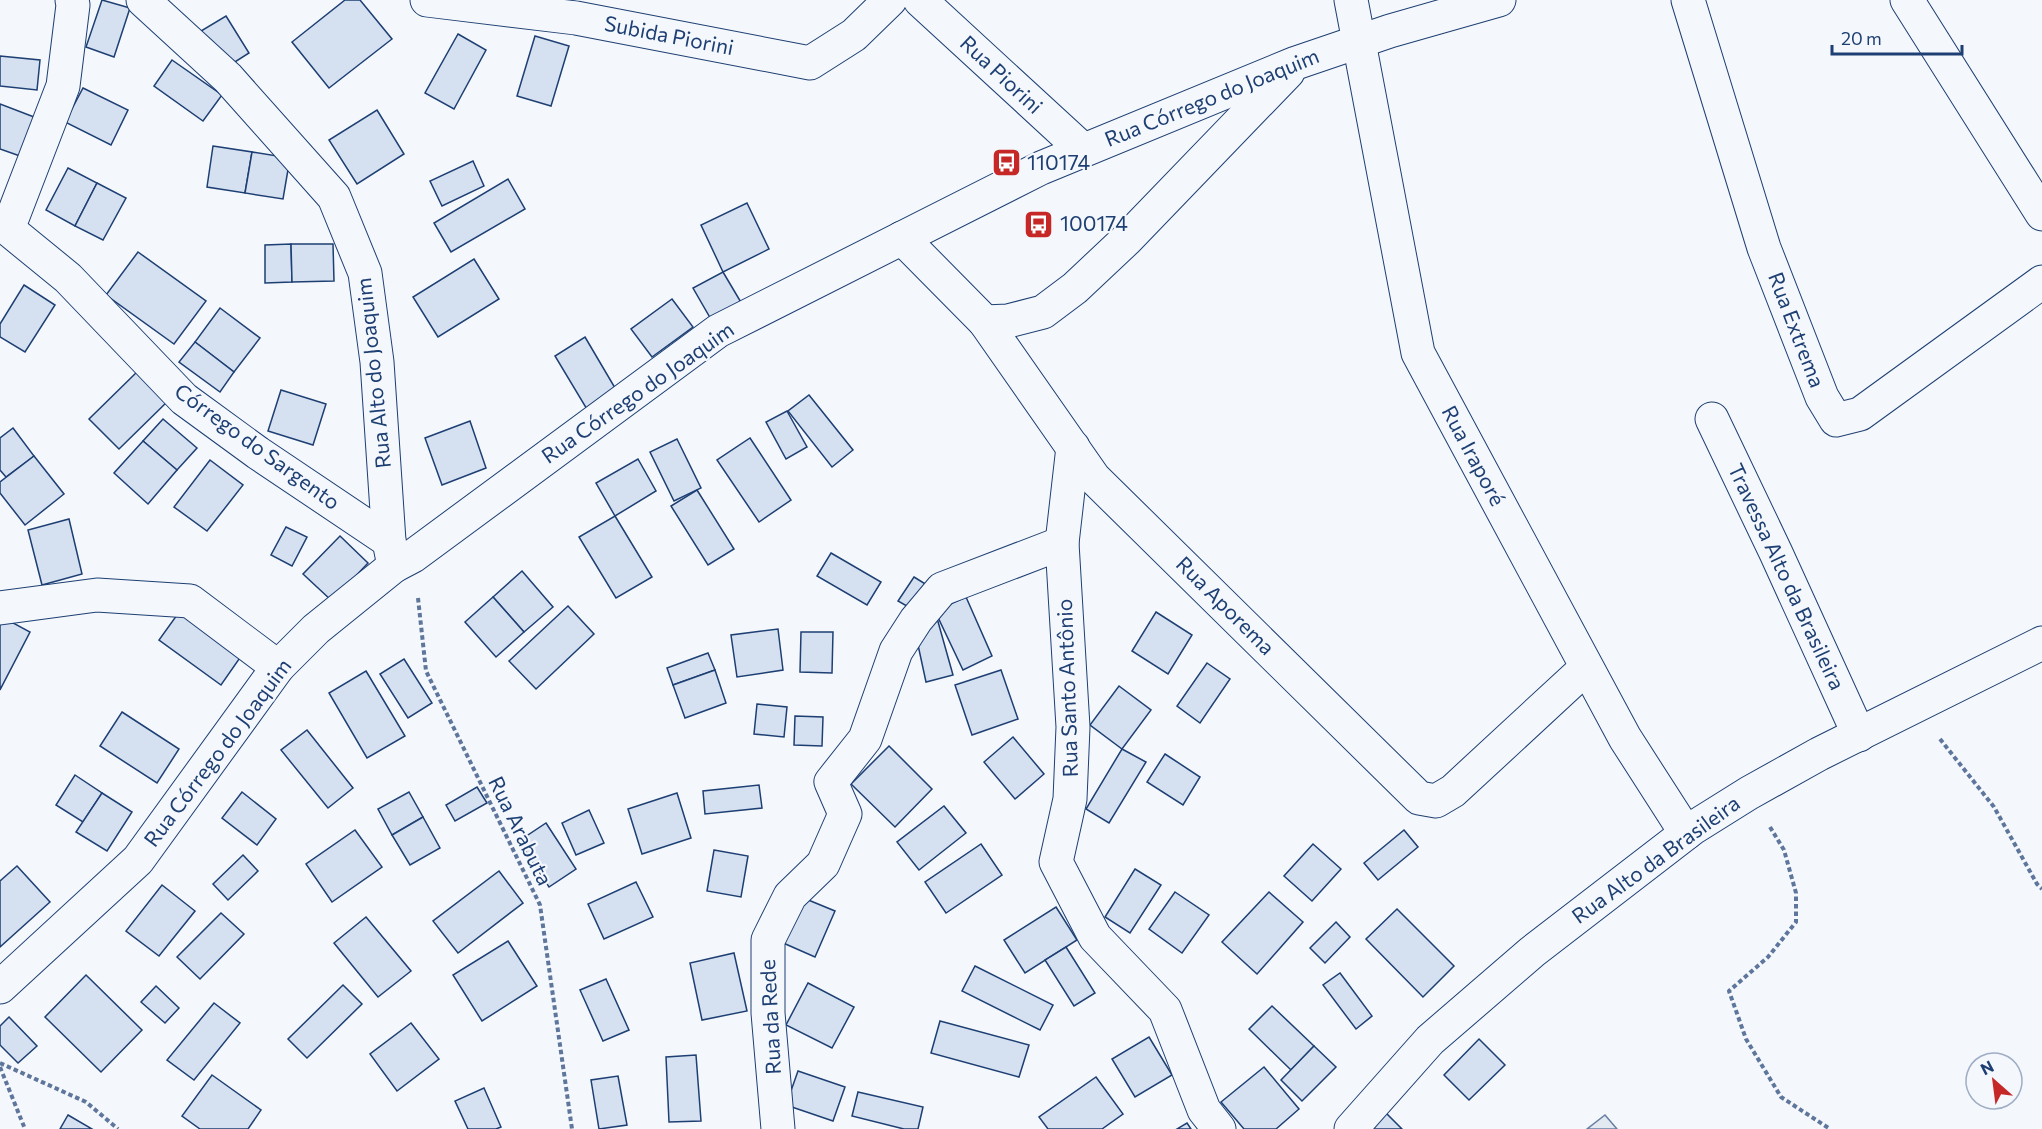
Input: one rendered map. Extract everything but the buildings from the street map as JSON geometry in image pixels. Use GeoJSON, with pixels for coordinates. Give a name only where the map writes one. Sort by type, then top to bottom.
{"type":"FeatureCollection","features":[{"type":"Feature","properties":{"kind":"street","name":"Córrego do Sargento"},"geometry":{"type":"LineString","coordinates":[[72,0],[63,86],[8,228],[68,278],[184,399],[399,554]]}},
{"type":"Feature","properties":{"kind":"street","name":"Rua Alto do Joaquim"},"geometry":{"type":"LineString","coordinates":[[143,0],[228,78],[334,197],[365,273],[399,554]]}},
{"type":"Feature","properties":{"kind":"street","name":"Subida Piorini"},"geometry":{"type":"LineString","coordinates":[[427,0],[576,18],[810,63],[854,35],[890,0]]}},
{"type":"Feature","properties":{"kind":"street","name":"Rua Piorini"},"geometry":{"type":"LineString","coordinates":[[920,0],[1083,150]]}},
{"type":"Feature","properties":{"kind":"street","name":"Rua Iraporé"},"geometry":{"type":"LineString","coordinates":[[1351,0],[1375,36],[1418,353],[1625,738],[1686,833]]}},
{"type":"Feature","properties":{"kind":"street"},"geometry":{"type":"LineString","coordinates":[[1375,36],[1400,0]]}},
{"type":"Feature","properties":{"kind":"street","name":"Rua Córrego do Joaquim"},"geometry":{"type":"LineString","coordinates":[[0,987],[138,860],[278,667],[316,629],[399,554],[718,331],[1041,168],[1083,150],[1296,63],[1375,36],[1499,0]]}},
{"type":"Feature","properties":{"kind":"street","name":"Rua Extrema"},"geometry":{"type":"LineString","coordinates":[[1688,0],[1764,248],[1822,397],[1836,420],[1860,414],[2042,282]]}},
{"type":"Feature","properties":{"kind":"street"},"geometry":{"type":"LineString","coordinates":[[1907,0],[2042,214]]}},
{"type":"Feature","properties":{"kind":"street"},"geometry":{"type":"LineString","coordinates":[[985,322],[1008,321],[1042,312],[1075,288],[1126,240],[1296,63]]}},
{"type":"Feature","properties":{"kind":"street","name":"Rua Aporema"},"geometry":{"type":"LineString","coordinates":[[902,238],[985,322],[1094,478],[1419,798],[1436,801],[1453,791],[1586,668]]}},
{"type":"Feature","properties":{"kind":"street","name":"Travessa Alto da Brasileira"},"geometry":{"type":"LineString","coordinates":[[1712,419],[1859,735]]}},
{"type":"Feature","properties":{"kind":"street","name":"Rua Santo Antônio"},"geometry":{"type":"LineString","coordinates":[[1073,447],[1062,543],[1073,727],[1070,799],[1056,862],[1095,937],[1166,1010],[1204,1110],[1219,1129]]}},
{"type":"Feature","properties":{"kind":"street","name":"Rua da Rede"},"geometry":{"type":"LineString","coordinates":[[778,1129],[768,1013],[768,940],[790,896],[823,864],[845,814],[831,782],[865,739],[896,651],[916,620],[942,589],[1062,543]]}},
{"type":"Feature","properties":{"kind":"street"},"geometry":{"type":"LineString","coordinates":[[0,608],[98,595],[190,602],[278,667]]}},
{"type":"Feature","properties":{"kind":"street","name":"Rua Alto da Brasileira"},"geometry":{"type":"LineString","coordinates":[[1351,1129],[1430,1040],[1532,952],[1686,833],[1749,793],[1819,754],[2042,643]]}},
{"type":"Feature","properties":{"kind":"path","name":"Rua Arabuta"},"geometry":{"type":"LineString","coordinates":[[399,554],[426,671],[540,905],[572,1129]]}},
{"type":"Feature","properties":{"kind":"path"},"geometry":{"type":"LineString","coordinates":[[1915,707],[1994,807],[2042,889]]}},
{"type":"Feature","properties":{"kind":"path"},"geometry":{"type":"LineString","coordinates":[[1749,793],[1784,850],[1797,893],[1796,922],[1768,957],[1729,991],[1746,1039],[1780,1096],[1830,1129]]}},
{"type":"Feature","properties":{"kind":"path"},"geometry":{"type":"LineString","coordinates":[[0,1065],[25,1129]]}},
{"type":"Feature","properties":{"kind":"path"},"geometry":{"type":"LineString","coordinates":[[0,1065],[86,1102],[118,1129]]}},
{"type":"Feature","properties":{"kind":"shaded area"},"geometry":{"type":"Polygon","coordinates":[[[1605,1115],[1617,1129],[1587,1129],[1605,1115]]]}},
{"type":"Feature","properties":{"kind":"place","name":"110174"},"geometry":{"type":"Point","coordinates":[1006,163]}},
{"type":"Feature","properties":{"kind":"place","name":"100174"},"geometry":{"type":"Point","coordinates":[1039,224]}}]}
